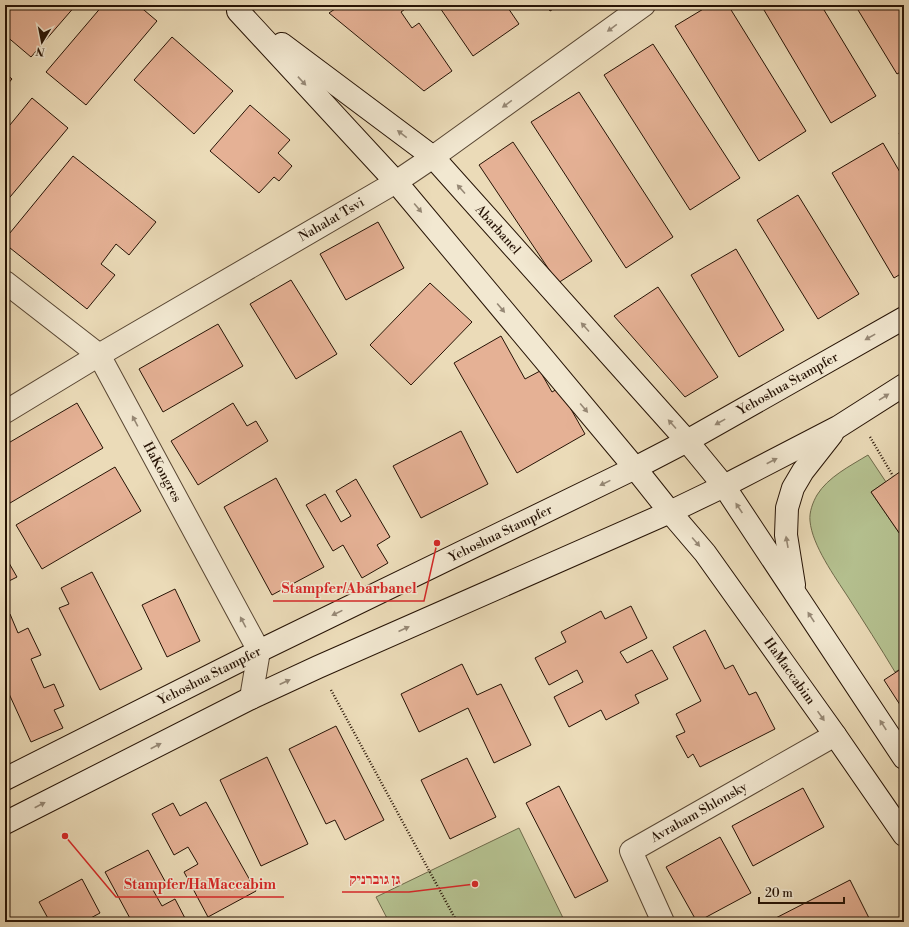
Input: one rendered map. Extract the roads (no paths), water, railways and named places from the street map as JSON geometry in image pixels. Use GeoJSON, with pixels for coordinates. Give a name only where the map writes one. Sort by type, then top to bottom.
{"type":"FeatureCollection","features":[{"type":"Feature","properties":{"kind":"street","name":"Nahalat Tsvi"},"geometry":{"type":"LineString","coordinates":[[5,412],[99,355],[396,182],[644,5]]}},
{"type":"Feature","properties":{"kind":"street","name":"Abarbanel"},"geometry":{"type":"LineString","coordinates":[[234,8],[433,157],[687,440],[724,486]]}},
{"type":"Feature","properties":{"kind":"street","name":"Abarbanel"},"geometry":{"type":"LineString","coordinates":[[234,8],[396,182],[670,512]]}},
{"type":"Feature","properties":{"kind":"street","name":"HaKongres"},"geometry":{"type":"LineString","coordinates":[[5,282],[99,355],[259,652]]}},
{"type":"Feature","properties":{"kind":"street","name":"Yehoshua Stampfer"},"geometry":{"type":"LineString","coordinates":[[5,779],[259,652],[635,468],[904,318]]}},
{"type":"Feature","properties":{"kind":"street"},"geometry":{"type":"LineString","coordinates":[[5,822],[251,698],[670,512],[724,486],[838,427],[904,385]]}},
{"type":"Feature","properties":{"kind":"street"},"geometry":{"type":"LineString","coordinates":[[796,594],[786,535],[787,508],[793,488],[803,471],[838,427]]}},
{"type":"Feature","properties":{"kind":"street"},"geometry":{"type":"LineString","coordinates":[[724,486],[904,758]]}},
{"type":"Feature","properties":{"kind":"street","name":"HaMaccabim"},"geometry":{"type":"LineString","coordinates":[[670,512],[705,553],[835,735],[904,835]]}},
{"type":"Feature","properties":{"kind":"street"},"geometry":{"type":"LineString","coordinates":[[251,698],[259,652]]}},
{"type":"Feature","properties":{"kind":"street","name":"Avraham Shlonsky"},"geometry":{"type":"LineString","coordinates":[[663,922],[631,851],[835,735]]}},
{"type":"Feature","properties":{"kind":"place","name":"Stampfer/Abarbanel"},"geometry":{"type":"Point","coordinates":[437,543]}},
{"type":"Feature","properties":{"kind":"place","name":"Stampfer/HaMaccabim"},"geometry":{"type":"Point","coordinates":[65,836]}},
{"type":"Feature","properties":{"kind":"place","name":"גן גוברניק"},"geometry":{"type":"Point","coordinates":[475,884]}}]}
